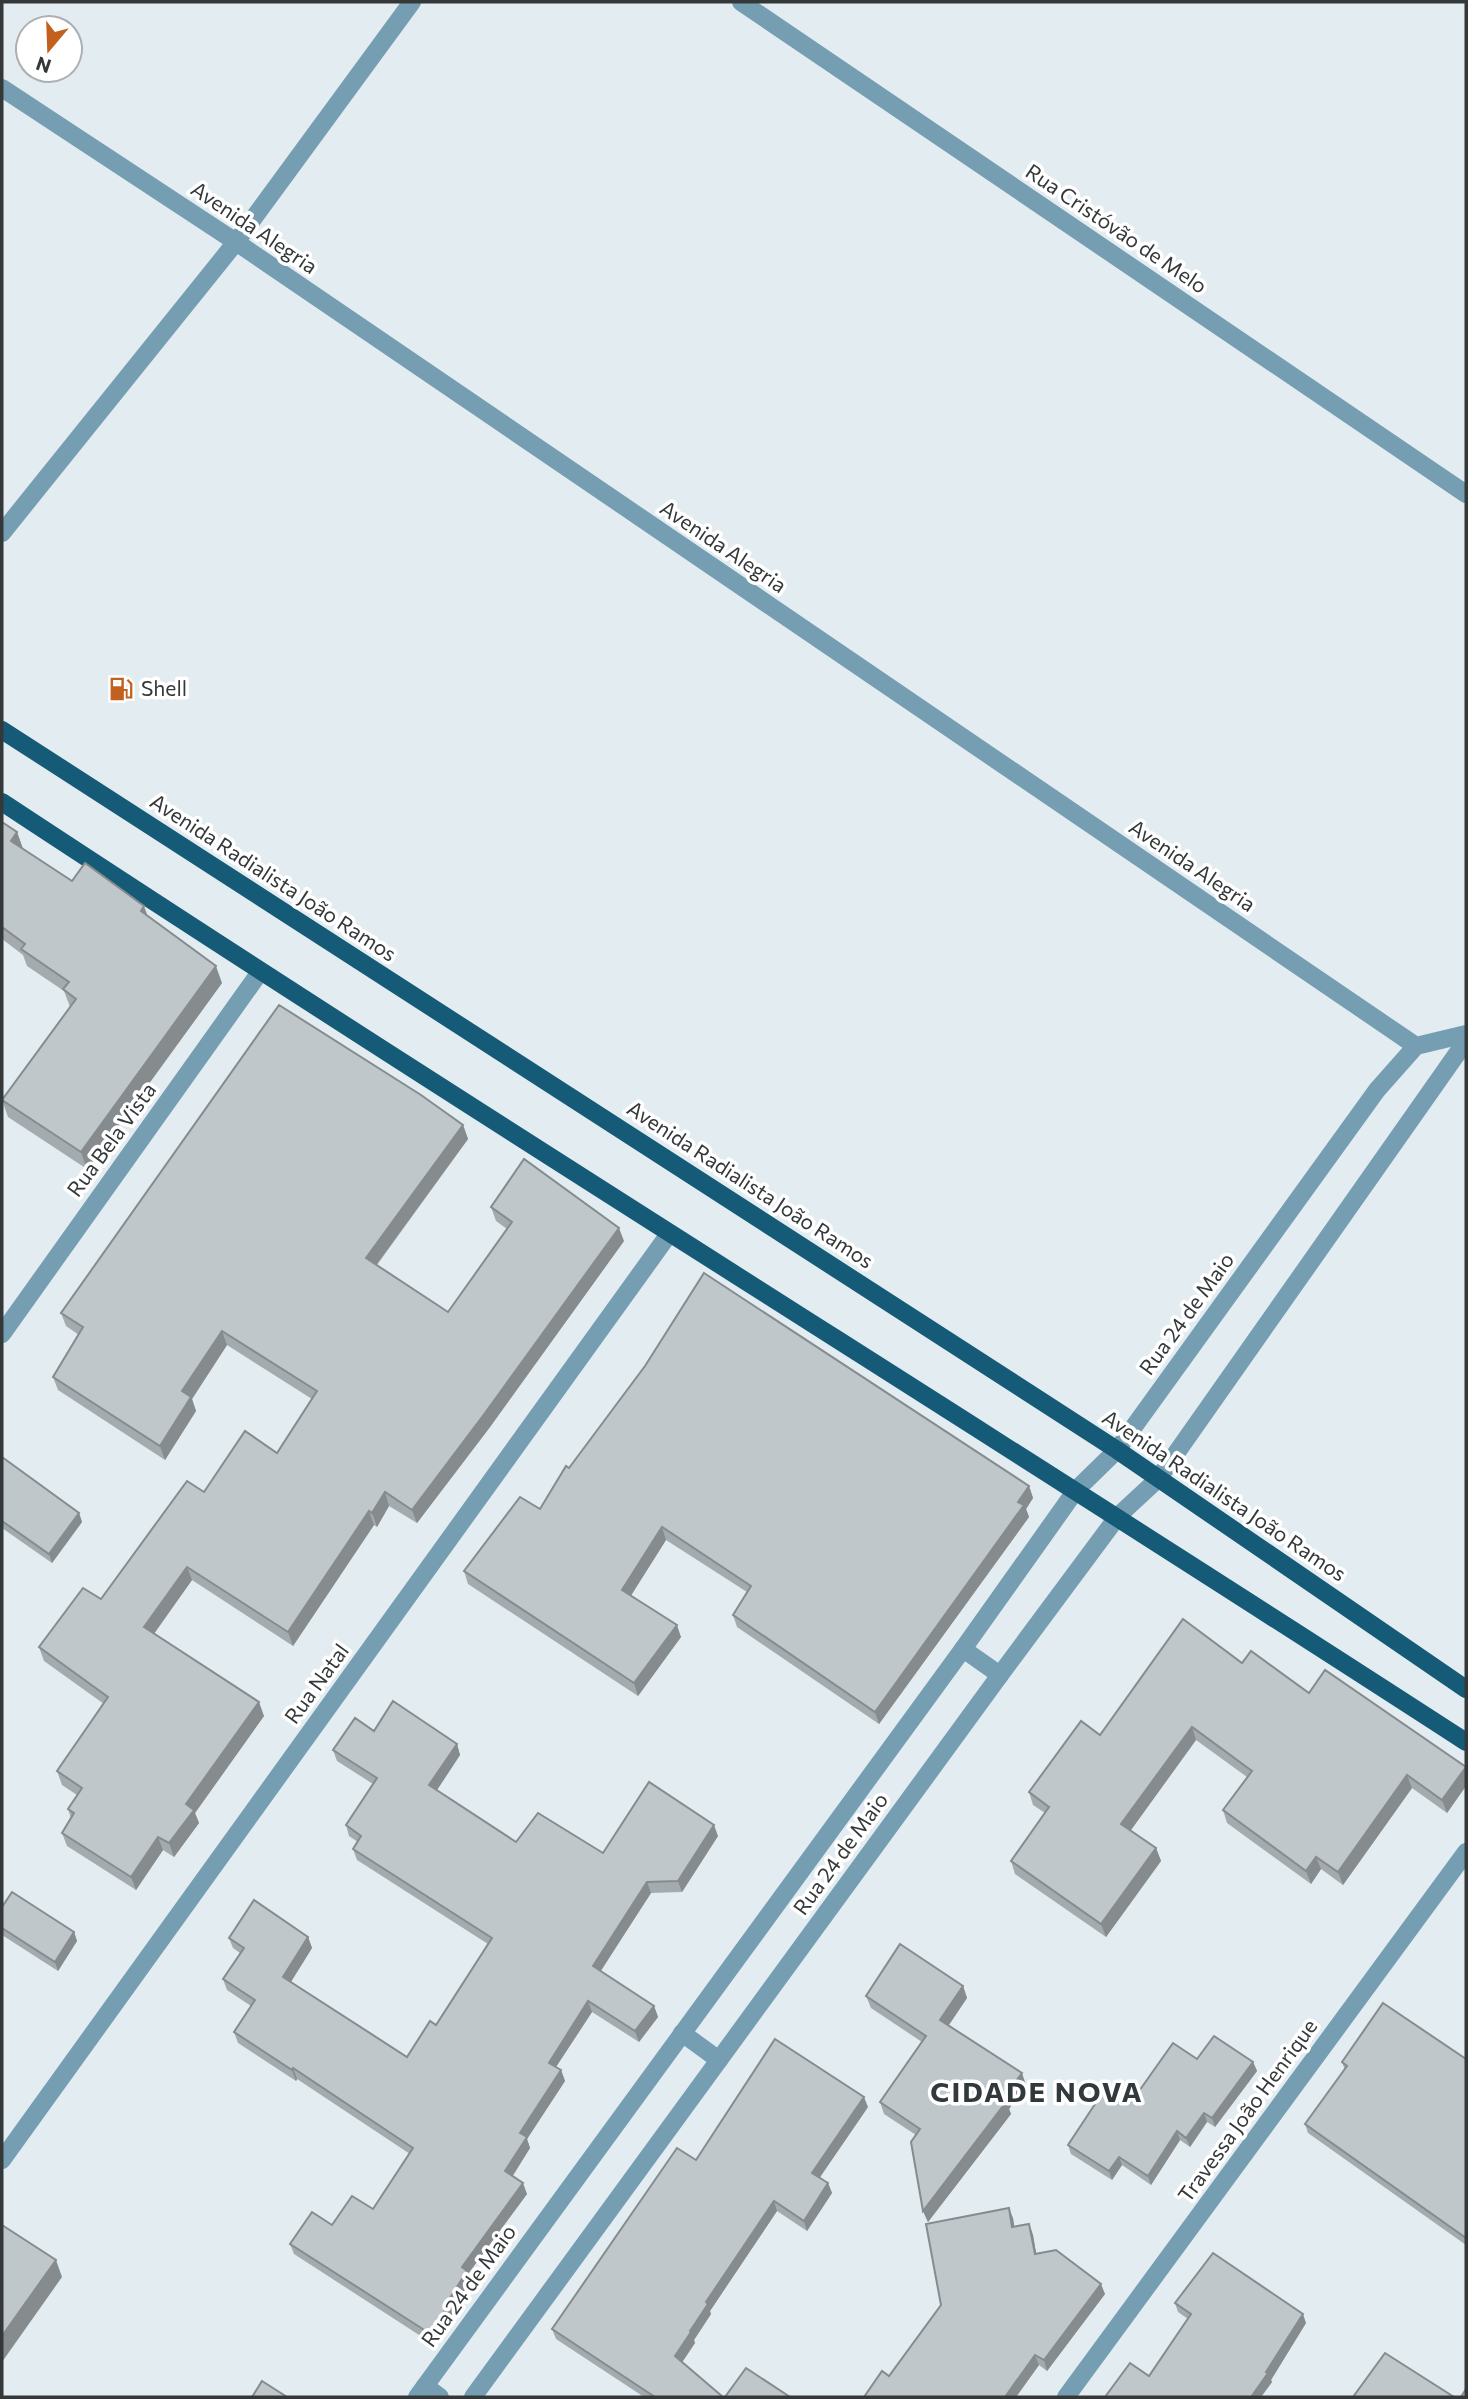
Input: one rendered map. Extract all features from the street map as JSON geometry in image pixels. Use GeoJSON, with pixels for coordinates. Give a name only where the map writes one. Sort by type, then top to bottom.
{"type":"FeatureCollection","features":[{"type":"Feature","properties":{"kind":"main road","name":"Avenida Radialista João Ramos"},"geometry":{"type":"LineString","coordinates":[[2,730],[1117,1450],[1466,1689]]}},
{"type":"Feature","properties":{"kind":"main road"},"geometry":{"type":"LineString","coordinates":[[2,802],[260,972],[669,1234],[1118,1516],[1466,1742]]}},
{"type":"Feature","properties":{"kind":"street"},"geometry":{"type":"LineString","coordinates":[[2,533],[236,242],[412,2]]}},
{"type":"Feature","properties":{"kind":"street","name":"Rua Cristóvão de Melo"},"geometry":{"type":"LineString","coordinates":[[741,2],[1466,494]]}},
{"type":"Feature","properties":{"kind":"street","name":"Avenida Alegria"},"geometry":{"type":"LineString","coordinates":[[2,88],[236,242],[1416,1046]]}},
{"type":"Feature","properties":{"kind":"street","name":"Rua Bela Vista"},"geometry":{"type":"LineString","coordinates":[[2,1334],[260,972]]}},
{"type":"Feature","properties":{"kind":"street"},"geometry":{"type":"LineString","coordinates":[[1416,1046],[1466,1034]]}},
{"type":"Feature","properties":{"kind":"street","name":"Rua 24 de Maio"},"geometry":{"type":"LineString","coordinates":[[473,2397],[1118,1516],[1158,1479],[1466,1041]]}},
{"type":"Feature","properties":{"kind":"street","name":"Rua 24 de Maio"},"geometry":{"type":"LineString","coordinates":[[421,2392],[1076,1490],[1117,1450],[1377,1090],[1416,1046]]}},
{"type":"Feature","properties":{"kind":"street","name":"Rua Natal"},"geometry":{"type":"LineString","coordinates":[[2,2160],[669,1234]]}},
{"type":"Feature","properties":{"kind":"street"},"geometry":{"type":"LineString","coordinates":[[963,1649],[1000,1675]]}},
{"type":"Feature","properties":{"kind":"street","name":"Travessa João Henrique"},"geometry":{"type":"LineString","coordinates":[[1066,2397],[1466,1852]]}},
{"type":"Feature","properties":{"kind":"street"},"geometry":{"type":"LineString","coordinates":[[682,2032],[719,2060]]}},
{"type":"Feature","properties":{"kind":"street"},"geometry":{"type":"LineString","coordinates":[[421,2392],[440,2397]]}},
{"type":"Feature","properties":{"kind":"building"},"geometry":{"type":"Polygon","coordinates":[[[2,822],[17,832],[11,841],[72,881],[85,863],[144,906],[141,911],[216,966],[81,1152],[2,1100],[76,999],[63,989],[69,982],[21,949],[25,944],[2,927],[2,822]]]}},
{"type":"Feature","properties":{"kind":"building"},"geometry":{"type":"Polygon","coordinates":[[[279,1005],[421,1095],[463,1125],[366,1258],[448,1312],[512,1222],[491,1207],[524,1159],[619,1228],[412,1510],[385,1492],[372,1513],[369,1511],[288,1632],[187,1567],[144,1627],[259,1702],[186,1804],[194,1810],[169,1843],[158,1837],[131,1877],[62,1833],[74,1813],[68,1809],[82,1788],[57,1771],[108,1697],[39,1647],[83,1588],[101,1599],[187,1481],[204,1492],[245,1431],[277,1453],[317,1391],[222,1331],[182,1391],[191,1397],[160,1446],[53,1377],[83,1327],[61,1313],[279,1005]]]}},
{"type":"Feature","properties":{"kind":"building"},"geometry":{"type":"Polygon","coordinates":[[[704,1273],[1029,1486],[1018,1502],[1024,1505],[875,1712],[733,1615],[751,1586],[662,1527],[622,1590],[677,1625],[634,1683],[464,1571],[520,1497],[540,1509],[566,1466],[569,1468],[645,1366],[704,1273]]]}},
{"type":"Feature","properties":{"kind":"building"},"geometry":{"type":"Polygon","coordinates":[[[2,1457],[79,1513],[49,1554],[2,1521],[2,1457]]]}},
{"type":"Feature","properties":{"kind":"building"},"geometry":{"type":"Polygon","coordinates":[[[1183,1619],[1242,1663],[1251,1651],[1309,1693],[1325,1670],[1466,1767],[1442,1800],[1407,1775],[1338,1872],[1316,1857],[1306,1871],[1223,1810],[1252,1771],[1192,1727],[1121,1824],[1156,1848],[1101,1924],[1011,1861],[1049,1807],[1029,1792],[1081,1721],[1100,1735],[1183,1619]]]}},
{"type":"Feature","properties":{"kind":"building"},"geometry":{"type":"Polygon","coordinates":[[[393,1701],[457,1744],[429,1785],[516,1842],[538,1813],[603,1853],[649,1782],[714,1825],[678,1881],[647,1882],[593,1966],[654,2006],[635,2031],[588,2001],[549,2063],[561,2070],[520,2133],[527,2137],[505,2171],[523,2183],[462,2267],[467,2271],[448,2301],[450,2303],[429,2333],[290,2244],[312,2212],[332,2225],[352,2196],[373,2209],[413,2148],[234,2032],[255,2000],[223,1979],[244,1948],[229,1938],[254,1900],[308,1937],[283,1977],[407,2057],[430,2021],[436,2025],[492,1938],[353,1849],[361,1836],[346,1825],[377,1778],[333,1750],[355,1718],[374,1731],[393,1701]]]}},
{"type":"Feature","properties":{"kind":"building"},"geometry":{"type":"Polygon","coordinates":[[[12,1892],[74,1932],[55,1962],[2,1928],[2,1907],[12,1892]]]}},
{"type":"Feature","properties":{"kind":"building"},"geometry":{"type":"Polygon","coordinates":[[[900,1944],[963,1986],[940,2020],[1022,2073],[1003,2099],[1006,2102],[923,2211],[911,2142],[920,2129],[880,2102],[926,2036],[866,1996],[900,1944]]]}},
{"type":"Feature","properties":{"kind":"building"},"geometry":{"type":"Polygon","coordinates":[[[1383,2003],[1466,2059],[1466,2238],[1305,2124],[1347,2066],[1342,2062],[1383,2003]]]}},
{"type":"Feature","properties":{"kind":"building"},"geometry":{"type":"Polygon","coordinates":[[[1214,2036],[1253,2062],[1212,2118],[1204,2113],[1186,2138],[1177,2131],[1148,2176],[1119,2157],[1109,2171],[1068,2145],[1103,2092],[1122,2104],[1125,2097],[1132,2101],[1173,2043],[1197,2059],[1214,2036]]]}},
{"type":"Feature","properties":{"kind":"building"},"geometry":{"type":"Polygon","coordinates":[[[775,2039],[864,2097],[812,2173],[828,2183],[804,2221],[774,2201],[706,2302],[708,2304],[675,2356],[723,2397],[655,2397],[552,2329],[677,2148],[696,2160],[775,2039]]]}},
{"type":"Feature","properties":{"kind":"building"},"geometry":{"type":"Polygon","coordinates":[[[1009,2208],[1012,2227],[1029,2224],[1035,2254],[1056,2250],[1101,2284],[1044,2360],[1035,2355],[1005,2397],[864,2397],[882,2371],[889,2376],[941,2305],[926,2224],[1009,2208]]]}},
{"type":"Feature","properties":{"kind":"building"},"geometry":{"type":"Polygon","coordinates":[[[2,2225],[56,2260],[2,2336],[2,2225]]]}},
{"type":"Feature","properties":{"kind":"building"},"geometry":{"type":"Polygon","coordinates":[[[1213,2253],[1303,2314],[1251,2397],[1105,2397],[1130,2363],[1149,2376],[1191,2314],[1175,2303],[1213,2253]]]}},
{"type":"Feature","properties":{"kind":"building"},"geometry":{"type":"Polygon","coordinates":[[[1385,2353],[1454,2397],[1353,2397],[1385,2353]]]}},
{"type":"Feature","properties":{"kind":"building"},"geometry":{"type":"Polygon","coordinates":[[[746,2368],[790,2397],[725,2397],[746,2368]]]}},
{"type":"Feature","properties":{"kind":"building"},"geometry":{"type":"Polygon","coordinates":[[[262,2381],[287,2397],[252,2397],[262,2381]]]}},
{"type":"Feature","properties":{"kind":"place","name":"Shell"},"geometry":{"type":"Point","coordinates":[121,689]}},
{"type":"Feature","properties":{"kind":"district","name":"CIDADE NOVA"},"geometry":{"type":"Point","coordinates":[1037,2092]}}]}
